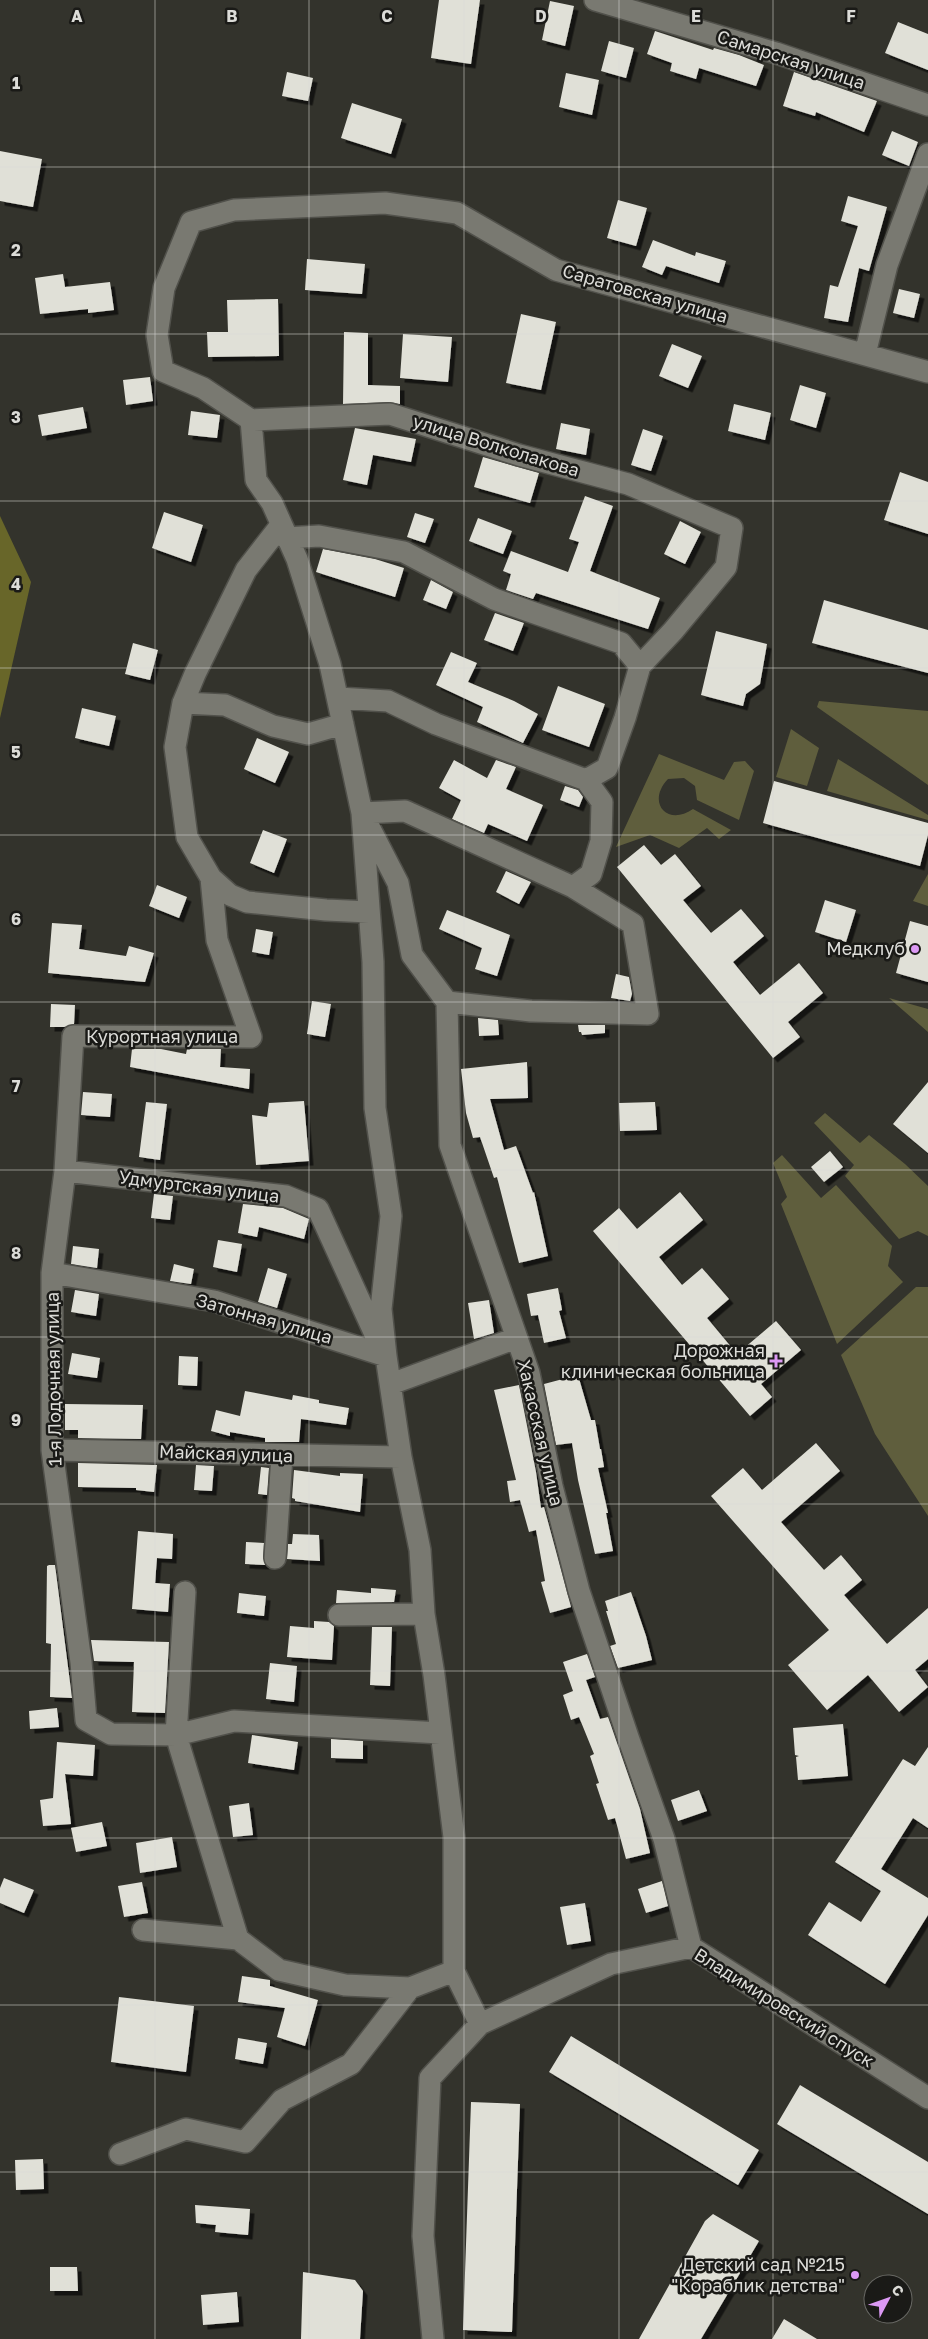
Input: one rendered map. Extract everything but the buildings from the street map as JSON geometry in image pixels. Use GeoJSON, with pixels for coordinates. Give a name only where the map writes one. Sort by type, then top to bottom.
{"type":"FeatureCollection","features":[{"type":"Feature","properties":{"kind":"street","name":"Самарская улица"},"geometry":{"type":"LineString","coordinates":[[595,0],[776,53],[928,105]]}},
{"type":"Feature","properties":{"kind":"street"},"geometry":{"type":"LineString","coordinates":[[865,354],[887,265],[928,154]]}},
{"type":"Feature","properties":{"kind":"street","name":"Саратовская улица"},"geometry":{"type":"LineString","coordinates":[[250,420],[203,388],[164,371],[157,334],[164,288],[191,222],[234,210],[385,203],[457,213],[556,270],[928,372]]}},
{"type":"Feature","properties":{"kind":"street","name":"улица Волколакова"},"geometry":{"type":"LineString","coordinates":[[250,420],[390,414],[519,455],[628,484],[732,528],[726,567],[673,631],[640,666]]}},
{"type":"Feature","properties":{"kind":"street"},"geometry":{"type":"LineString","coordinates":[[250,420],[256,480],[272,503],[298,559],[330,664],[362,813],[373,962],[375,1108],[391,1216],[381,1309],[401,1458],[420,1550],[424,1614],[434,1675],[454,1837],[454,1971],[480,2024]]}},
{"type":"Feature","properties":{"kind":"street"},"geometry":{"type":"LineString","coordinates":[[284,531],[404,552],[494,599],[621,642],[640,666],[625,718],[607,768],[586,780]]}},
{"type":"Feature","properties":{"kind":"street"},"geometry":{"type":"LineString","coordinates":[[284,531],[246,570],[195,674],[183,703],[175,747],[187,837],[210,878],[230,895],[247,902],[326,910],[369,912]]}},
{"type":"Feature","properties":{"kind":"street"},"geometry":{"type":"LineString","coordinates":[[338,698],[388,701],[436,724],[586,780],[602,802],[601,841],[591,874],[573,888]]}},
{"type":"Feature","properties":{"kind":"street"},"geometry":{"type":"LineString","coordinates":[[183,703],[225,705],[273,726],[308,734],[343,724]]}},
{"type":"Feature","properties":{"kind":"street"},"geometry":{"type":"LineString","coordinates":[[405,811],[573,888],[633,924],[648,1014],[531,1011],[447,1002],[412,955],[398,883],[362,813],[405,811]]}},
{"type":"Feature","properties":{"kind":"street","name":"Курортная улица"},"geometry":{"type":"LineString","coordinates":[[73,1036],[252,1037],[217,940],[210,878]]}},
{"type":"Feature","properties":{"kind":"street","name":"Хакасская улица"},"geometry":{"type":"LineString","coordinates":[[447,1002],[450,1145],[529,1373],[552,1486],[579,1591],[664,1839],[691,1947]]}},
{"type":"Feature","properties":{"kind":"street","name":"1-я Лодочная улица"},"geometry":{"type":"LineString","coordinates":[[73,1036],[65,1171],[52,1273],[52,1450],[81,1662],[86,1720],[111,1734],[176,1735]]}},
{"type":"Feature","properties":{"kind":"street","name":"Удмуртская улица"},"geometry":{"type":"LineString","coordinates":[[65,1171],[286,1196],[318,1209],[386,1356]]}},
{"type":"Feature","properties":{"kind":"street","name":"Затонная улица"},"geometry":{"type":"LineString","coordinates":[[52,1273],[214,1302],[386,1356]]}},
{"type":"Feature","properties":{"kind":"street"},"geometry":{"type":"LineString","coordinates":[[391,1384],[516,1338]]}},
{"type":"Feature","properties":{"kind":"street","name":"Майская улица"},"geometry":{"type":"LineString","coordinates":[[52,1450],[401,1458]]}},
{"type":"Feature","properties":{"kind":"street"},"geometry":{"type":"LineString","coordinates":[[275,1558],[282,1456]]}},
{"type":"Feature","properties":{"kind":"street"},"geometry":{"type":"LineString","coordinates":[[185,1592],[176,1735],[238,1939]]}},
{"type":"Feature","properties":{"kind":"street"},"geometry":{"type":"LineString","coordinates":[[339,1616],[424,1614]]}},
{"type":"Feature","properties":{"kind":"street"},"geometry":{"type":"LineString","coordinates":[[176,1735],[234,1720],[440,1733]]}},
{"type":"Feature","properties":{"kind":"street"},"geometry":{"type":"LineString","coordinates":[[143,1930],[238,1939],[279,1970],[345,1985],[410,1988],[454,1971]]}},
{"type":"Feature","properties":{"kind":"street","name":"Владимировский спуск"},"geometry":{"type":"LineString","coordinates":[[432,2339],[423,2236],[430,2078],[480,2024],[611,1964],[691,1947],[928,2098]]}},
{"type":"Feature","properties":{"kind":"street"},"geometry":{"type":"LineString","coordinates":[[120,2154],[186,2129],[245,2142],[282,2100],[351,2064],[410,1988]]}},
{"type":"Feature","properties":{"kind":"shaded area"},"geometry":{"type":"Polygon","coordinates":[[[0,516],[31,582],[0,718],[0,516]]]}},
{"type":"Feature","properties":{"kind":"shaded area"},"geometry":{"type":"Polygon","coordinates":[[[819,701],[928,711],[928,785],[817,707],[819,701]]]}},
{"type":"Feature","properties":{"kind":"shaded area"},"geometry":{"type":"Polygon","coordinates":[[[791,729],[819,748],[807,786],[776,777],[791,729]]]}},
{"type":"Feature","properties":{"kind":"shaded area"},"geometry":{"type":"Polygon","coordinates":[[[659,754],[724,780],[734,762],[745,761],[754,771],[739,820],[697,800],[695,786],[684,778],[668,779],[659,796],[659,803],[662,809],[668,813],[675,815],[684,814],[693,809],[731,830],[719,839],[707,828],[679,848],[650,835],[616,847],[659,754]]]}},
{"type":"Feature","properties":{"kind":"shaded area"},"geometry":{"type":"Polygon","coordinates":[[[838,759],[928,815],[928,820],[827,791],[838,759]]]}},
{"type":"Feature","properties":{"kind":"shaded area"},"geometry":{"type":"Polygon","coordinates":[[[928,874],[928,906],[913,901],[928,874]]]}},
{"type":"Feature","properties":{"kind":"shaded area"},"geometry":{"type":"Polygon","coordinates":[[[889,998],[928,1009],[928,1032],[889,998]]]}},
{"type":"Feature","properties":{"kind":"shaded area"},"geometry":{"type":"Polygon","coordinates":[[[825,1113],[860,1143],[869,1135],[905,1164],[928,1186],[928,1236],[918,1231],[899,1239],[845,1176],[854,1165],[814,1123],[825,1113]]]}},
{"type":"Feature","properties":{"kind":"shaded area"},"geometry":{"type":"Polygon","coordinates":[[[782,1155],[821,1198],[836,1185],[892,1246],[888,1266],[903,1282],[837,1344],[781,1204],[787,1197],[773,1163],[782,1155]]]}},
{"type":"Feature","properties":{"kind":"shaded area"},"geometry":{"type":"Polygon","coordinates":[[[916,1287],[928,1287],[928,1516],[875,1434],[841,1355],[916,1287]]]}},
{"type":"Feature","properties":{"kind":"place","name":"Медклуб"},"geometry":{"type":"Point","coordinates":[915,949]}},
{"type":"Feature","properties":{"kind":"place","name":"Дорожная клиническая больница"},"geometry":{"type":"Point","coordinates":[776,1361]}},
{"type":"Feature","properties":{"kind":"place","name":"Детский сад №215 \"Кораблик детства\""},"geometry":{"type":"Point","coordinates":[855,2275]}}]}
